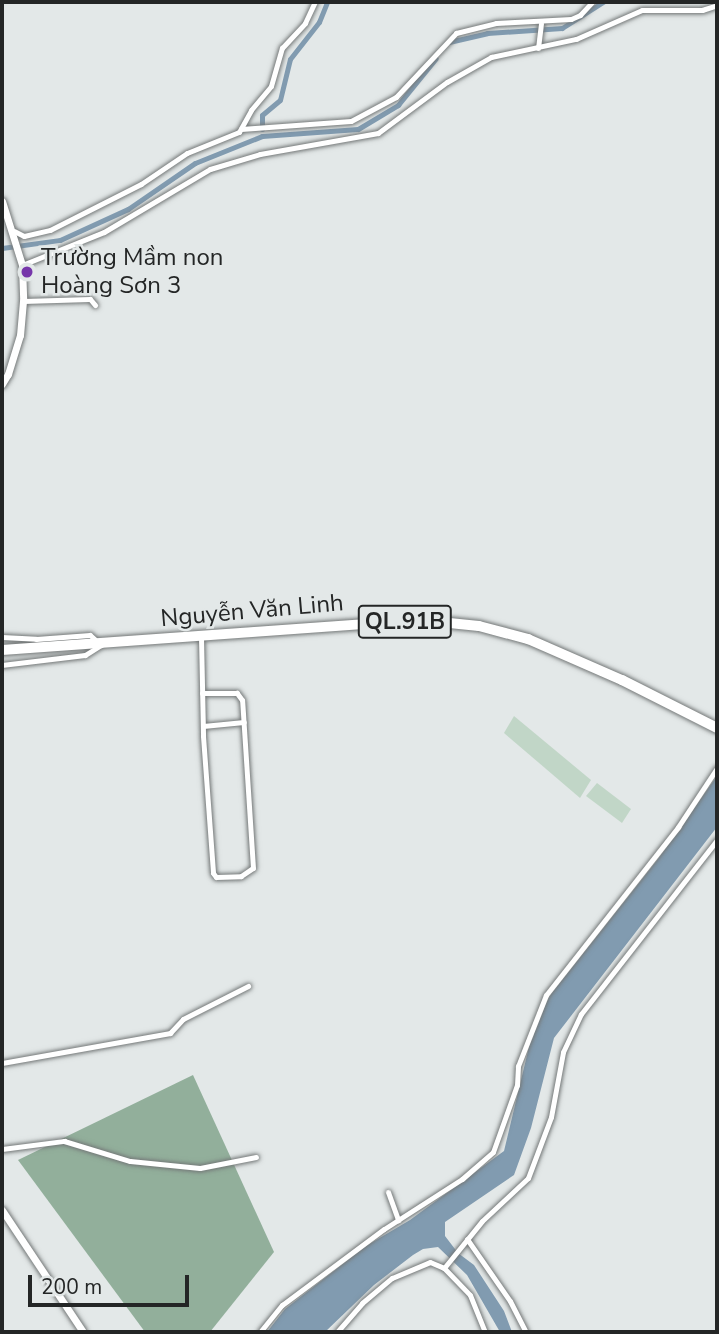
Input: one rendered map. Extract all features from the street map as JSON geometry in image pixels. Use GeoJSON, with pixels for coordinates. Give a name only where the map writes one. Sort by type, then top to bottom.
{"type":"FeatureCollection","features":[{"type":"Feature","properties":{"kind":"highway","name":"Nguyễn Văn Linh"},"geometry":{"type":"LineString","coordinates":[[2,649],[101,645],[363,624],[430,621],[479,626],[527,639],[622,680],[717,728]]}},
{"type":"Feature","properties":{"kind":"main road"},"geometry":{"type":"LineString","coordinates":[[2,201],[22,262],[23,301],[20,335],[2,384]]}},
{"type":"Feature","properties":{"kind":"main road"},"geometry":{"type":"LineString","coordinates":[[2,1210],[83,1332]]}},
{"type":"Feature","properties":{"kind":"street"},"geometry":{"type":"LineString","coordinates":[[12,227],[15,233],[23,236],[50,230],[141,184],[187,153],[230,137],[241,129],[251,110],[271,86],[282,48],[301,28],[315,2]]}},
{"type":"Feature","properties":{"kind":"street"},"geometry":{"type":"LineString","coordinates":[[241,129],[339,123],[356,119],[396,97],[456,33],[496,23],[540,26],[575,18],[592,2]]}},
{"type":"Feature","properties":{"kind":"street"},"geometry":{"type":"LineString","coordinates":[[22,262],[104,232],[210,169],[260,154],[378,133],[434,91],[480,62],[503,53],[576,39],[642,10],[702,10],[717,5]]}},
{"type":"Feature","properties":{"kind":"street"},"geometry":{"type":"LineString","coordinates":[[538,45],[540,26]]}},
{"type":"Feature","properties":{"kind":"street"},"geometry":{"type":"LineString","coordinates":[[23,301],[90,299],[95,305]]}},
{"type":"Feature","properties":{"kind":"street"},"geometry":{"type":"LineString","coordinates":[[2,637],[36,639],[90,635],[101,645],[85,655],[2,665]]}},
{"type":"Feature","properties":{"kind":"street"},"geometry":{"type":"LineString","coordinates":[[201,637],[202,693],[203,726],[214,873],[216,877],[241,876],[253,868],[242,700],[237,693],[202,693]]}},
{"type":"Feature","properties":{"kind":"street"},"geometry":{"type":"LineString","coordinates":[[203,726],[244,722]]}},
{"type":"Feature","properties":{"kind":"street"},"geometry":{"type":"LineString","coordinates":[[260,1332],[282,1305],[398,1220],[462,1179],[493,1152],[517,1085],[518,1066],[545,995],[678,827],[717,768]]}},
{"type":"Feature","properties":{"kind":"street"},"geometry":{"type":"LineString","coordinates":[[444,1268],[488,1214],[517,1190],[532,1170],[551,1117],[563,1052],[581,1014],[717,840]]}},
{"type":"Feature","properties":{"kind":"street"},"geometry":{"type":"LineString","coordinates":[[2,1063],[170,1033],[183,1019],[248,986]]}},
{"type":"Feature","properties":{"kind":"street"},"geometry":{"type":"LineString","coordinates":[[2,1149],[64,1141],[130,1161],[208,1168],[256,1157]]}},
{"type":"Feature","properties":{"kind":"street"},"geometry":{"type":"LineString","coordinates":[[387,1192],[398,1220]]}},
{"type":"Feature","properties":{"kind":"street"},"geometry":{"type":"LineString","coordinates":[[466,1241],[510,1301],[526,1332]]}},
{"type":"Feature","properties":{"kind":"street"},"geometry":{"type":"LineString","coordinates":[[337,1332],[362,1303],[392,1278],[430,1262],[444,1268],[470,1295],[485,1332]]}},
{"type":"Feature","properties":{"kind":"green space"},"geometry":{"type":"Polygon","coordinates":[[[514,716],[591,780],[580,798],[504,733],[514,716]]]}},
{"type":"Feature","properties":{"kind":"green space"},"geometry":{"type":"Polygon","coordinates":[[[597,783],[631,809],[622,823],[586,796],[597,783]]]}},
{"type":"Feature","properties":{"kind":"green space"},"geometry":{"type":"Polygon","coordinates":[[[193,1075],[274,1252],[210,1332],[145,1332],[18,1160],[193,1075]]]}},
{"type":"Feature","properties":{"kind":"water"},"geometry":{"type":"Polygon","coordinates":[[[717,776],[717,827],[554,1038],[531,1128],[514,1175],[445,1222],[445,1236],[458,1253],[474,1265],[504,1311],[512,1332],[500,1332],[467,1275],[438,1247],[423,1249],[413,1255],[374,1285],[325,1332],[267,1332],[285,1309],[366,1246],[410,1220],[504,1151],[534,1026],[551,994],[658,859],[717,776]]]}},
{"type":"Feature","properties":{"kind":"waterway"},"geometry":{"type":"LineString","coordinates":[[262,129],[262,115],[280,100],[290,59],[319,22],[327,2]]}},
{"type":"Feature","properties":{"kind":"waterway"},"geometry":{"type":"LineString","coordinates":[[449,42],[487,33],[562,28],[603,2]]}},
{"type":"Feature","properties":{"kind":"waterway"},"geometry":{"type":"LineString","coordinates":[[2,248],[60,240],[128,209],[195,163],[262,136],[358,129],[398,105],[436,58]]}},
{"type":"Feature","properties":{"kind":"place","name":"Trường Mầm non Hoàng Sơn 3"},"geometry":{"type":"Point","coordinates":[27,272]}}]}
